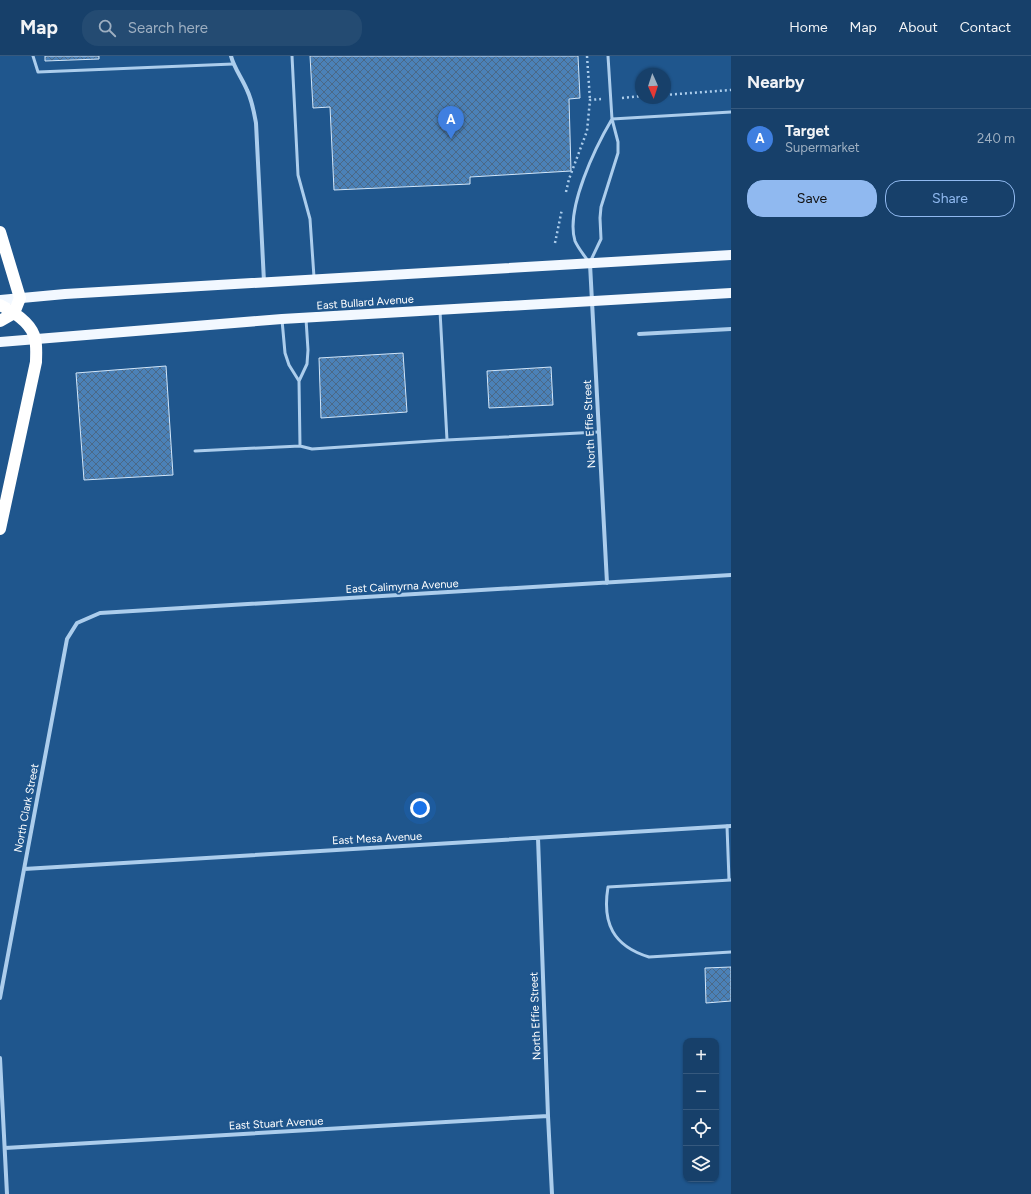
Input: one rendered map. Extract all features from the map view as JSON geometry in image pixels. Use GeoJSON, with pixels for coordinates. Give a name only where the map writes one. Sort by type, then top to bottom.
{"type":"FeatureCollection","features":[{"type":"Feature","properties":{"kind":"highway"},"geometry":{"type":"LineString","coordinates":[[0,232],[20,298],[14,313],[0,321]]}},
{"type":"Feature","properties":{"kind":"highway"},"geometry":{"type":"LineString","coordinates":[[0,305],[20,317],[28,326],[35,339],[36,362],[0,529]]}},
{"type":"Feature","properties":{"kind":"main road"},"geometry":{"type":"LineString","coordinates":[[0,300],[65,294],[731,255]]}},
{"type":"Feature","properties":{"kind":"main road","name":"East Bullard Avenue"},"geometry":{"type":"LineString","coordinates":[[0,342],[306,317],[731,293]]}},
{"type":"Feature","properties":{"kind":"street"},"geometry":{"type":"LineString","coordinates":[[230,56],[248,90],[256,123],[264,282]]}},
{"type":"Feature","properties":{"kind":"street","name":"North Effie Street"},"geometry":{"type":"LineString","coordinates":[[590,264],[606,583]]}},
{"type":"Feature","properties":{"kind":"street"},"geometry":{"type":"LineString","coordinates":[[639,334],[731,329]]}},
{"type":"Feature","properties":{"kind":"street","name":"East Calimyrna Avenue"},"geometry":{"type":"LineString","coordinates":[[77,623],[100,613],[731,575]]}},
{"type":"Feature","properties":{"kind":"street","name":"North Clark Street"},"geometry":{"type":"LineString","coordinates":[[0,998],[68,639],[77,623]]}},
{"type":"Feature","properties":{"kind":"street","name":"East Mesa Avenue"},"geometry":{"type":"LineString","coordinates":[[24,869],[729,826]]}},
{"type":"Feature","properties":{"kind":"street","name":"North Effie Street"},"geometry":{"type":"LineString","coordinates":[[538,838],[552,1194]]}},
{"type":"Feature","properties":{"kind":"street"},"geometry":{"type":"LineString","coordinates":[[0,1058],[7,1194]]}},
{"type":"Feature","properties":{"kind":"street","name":"East Stuart Avenue"},"geometry":{"type":"LineString","coordinates":[[5,1148],[548,1116]]}},
{"type":"Feature","properties":{"kind":"lane"},"geometry":{"type":"LineString","coordinates":[[33,56],[38,72],[233,64]]}},
{"type":"Feature","properties":{"kind":"lane"},"geometry":{"type":"LineString","coordinates":[[292,56],[298,175],[310,219],[314,279]]}},
{"type":"Feature","properties":{"kind":"lane"},"geometry":{"type":"LineString","coordinates":[[590,264],[601,239],[601,207],[618,153],[618,142],[612,119],[608,56]]}},
{"type":"Feature","properties":{"kind":"lane"},"geometry":{"type":"LineString","coordinates":[[612,119],[731,112]]}},
{"type":"Feature","properties":{"kind":"lane"},"geometry":{"type":"LineString","coordinates":[[590,264],[575,241],[575,210],[581,187],[599,142],[612,119]]}},
{"type":"Feature","properties":{"kind":"lane"},"geometry":{"type":"LineString","coordinates":[[440,309],[447,440]]}},
{"type":"Feature","properties":{"kind":"lane"},"geometry":{"type":"LineString","coordinates":[[300,446],[299,381],[307,364],[308,350],[306,317]]}},
{"type":"Feature","properties":{"kind":"lane"},"geometry":{"type":"LineString","coordinates":[[282,319],[285,354],[289,365],[299,381]]}},
{"type":"Feature","properties":{"kind":"lane"},"geometry":{"type":"LineString","coordinates":[[195,452],[300,446],[312,449],[598,432]]}},
{"type":"Feature","properties":{"kind":"lane"},"geometry":{"type":"LineString","coordinates":[[729,826],[730,880],[608,887],[606,902],[609,925],[617,939],[636,953],[649,957],[731,952]]}},
{"type":"Feature","properties":{"kind":"path"},"geometry":{"type":"LineString","coordinates":[[587,56],[590,100]]}},
{"type":"Feature","properties":{"kind":"path"},"geometry":{"type":"LineString","coordinates":[[671,95],[731,90]]}},
{"type":"Feature","properties":{"kind":"building"},"geometry":{"type":"Polygon","coordinates":[[[45,56],[99,56],[99,59],[45,61],[45,56]]]}},
{"type":"Feature","properties":{"kind":"building"},"geometry":{"type":"Polygon","coordinates":[[[310,56],[578,56],[580,98],[569,99],[571,171],[470,177],[470,184],[334,190],[330,107],[313,108],[310,56]]]}},
{"type":"Feature","properties":{"kind":"building"},"geometry":{"type":"Polygon","coordinates":[[[403,353],[407,412],[321,418],[319,358],[403,353]]]}},
{"type":"Feature","properties":{"kind":"building"},"geometry":{"type":"Polygon","coordinates":[[[166,366],[173,475],[84,480],[76,373],[166,366]]]}},
{"type":"Feature","properties":{"kind":"building"},"geometry":{"type":"Polygon","coordinates":[[[551,367],[553,405],[489,408],[487,371],[551,367]]]}},
{"type":"Feature","properties":{"kind":"building"},"geometry":{"type":"Polygon","coordinates":[[[731,967],[731,1001],[706,1003],[705,968],[731,967]]]}},
{"type":"Feature","properties":{"kind":"place","name":"Target"},"geometry":{"type":"Point","coordinates":[451,139]}}]}
